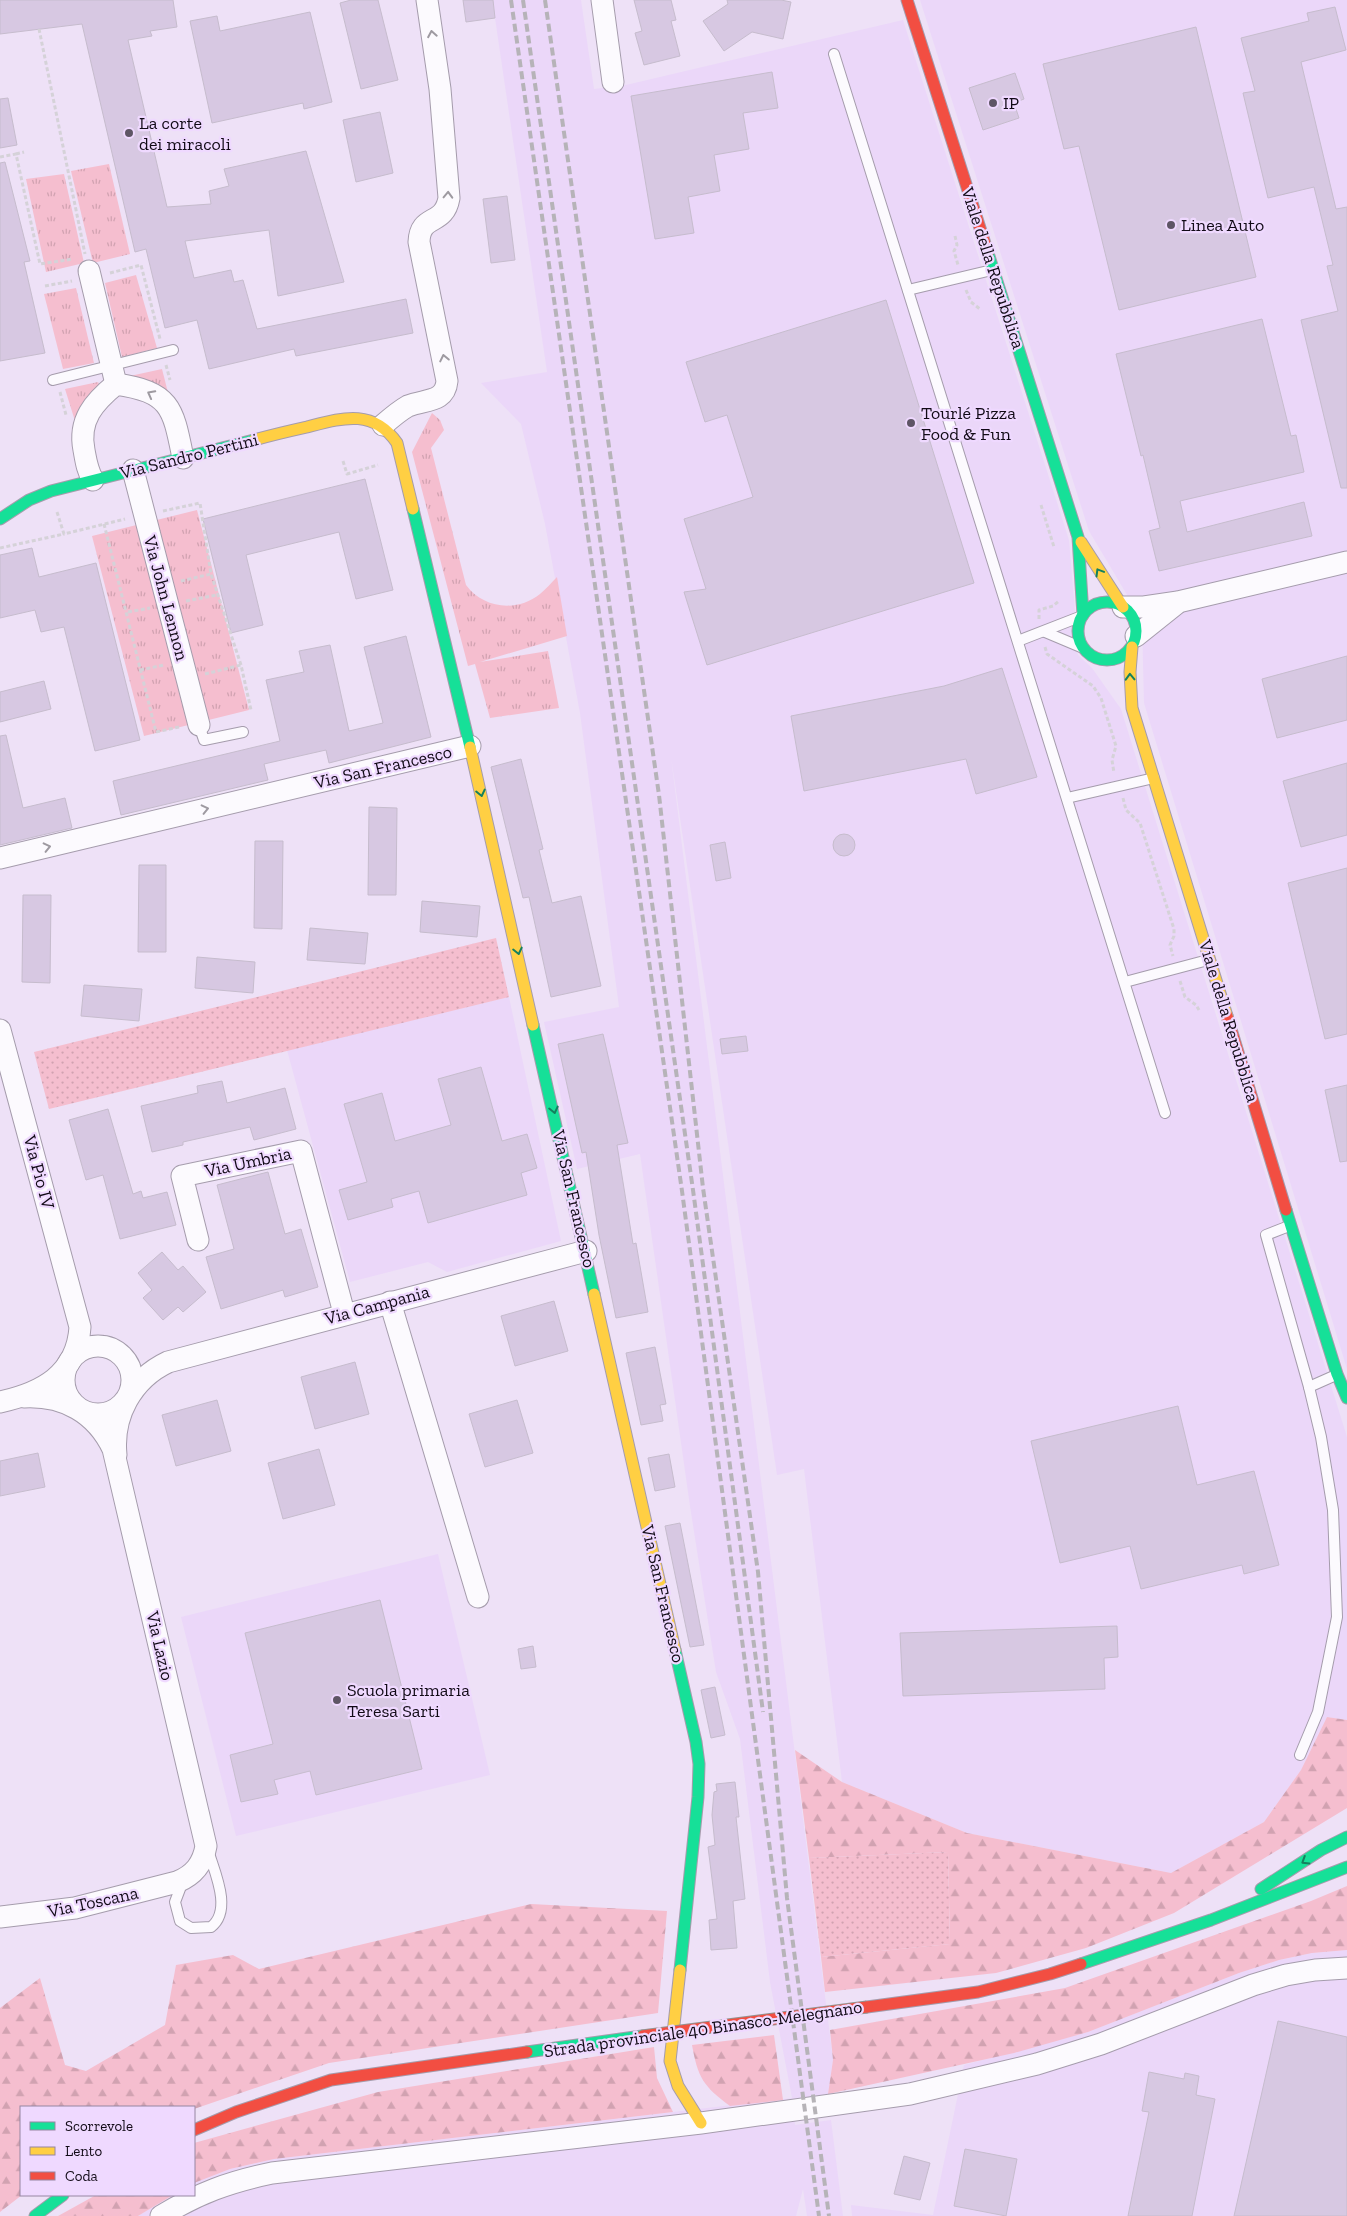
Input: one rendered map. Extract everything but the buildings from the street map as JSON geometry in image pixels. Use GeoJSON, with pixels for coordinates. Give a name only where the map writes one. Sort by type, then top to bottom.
{"type":"FeatureCollection","features":[{"type":"Feature","properties":{"kind":"street"},"geometry":{"type":"LineString","coordinates":[[426,0],[440,89],[449,190],[446,210],[438,218],[424,226],[420,236],[420,246],[447,375],[445,391],[433,400],[407,407],[383,426],[393,436],[401,457],[470,746]]}},
{"type":"Feature","properties":{"kind":"street"},"geometry":{"type":"LineString","coordinates":[[602,0],[613,82]]}},
{"type":"Feature","properties":{"kind":"street","name":"Viale della Repubblica"},"geometry":{"type":"LineString","coordinates":[[908,0],[1078,537],[1083,615],[1078,632],[1087,652]]}},
{"type":"Feature","properties":{"kind":"street"},"geometry":{"type":"LineString","coordinates":[[88,269],[114,374],[84,423],[82,443],[87,470],[92,480]]}},
{"type":"Feature","properties":{"kind":"street"},"geometry":{"type":"LineString","coordinates":[[114,374],[157,396],[168,405],[175,420],[183,458]]}},
{"type":"Feature","properties":{"kind":"street","name":"Via Sandro Pertini"},"geometry":{"type":"LineString","coordinates":[[0,519],[36,496],[92,480],[339,419],[363,418],[383,426]]}},
{"type":"Feature","properties":{"kind":"street","name":"Via John Lennon"},"geometry":{"type":"LineString","coordinates":[[133,470],[199,725]]}},
{"type":"Feature","properties":{"kind":"street","name":"Viale della Repubblica"},"geometry":{"type":"LineString","coordinates":[[1078,537],[1107,585],[1134,620],[1134,641],[1130,672],[1132,708],[1211,960],[1336,1374],[1347,1398]]}},
{"type":"Feature","properties":{"kind":"street"},"geometry":{"type":"LineString","coordinates":[[1083,615],[1089,608],[1105,602],[1123,606],[1144,607],[1178,602],[1347,562]]}},
{"type":"Feature","properties":{"kind":"street"},"geometry":{"type":"LineString","coordinates":[[1087,652],[1100,659],[1118,658],[1134,641],[1178,602]]}},
{"type":"Feature","properties":{"kind":"street"},"geometry":{"type":"LineString","coordinates":[[1087,652],[1108,674]]}},
{"type":"Feature","properties":{"kind":"street","name":"Viale della Repubblica"},"geometry":{"type":"LineString","coordinates":[[1117,688],[1132,708]]}},
{"type":"Feature","properties":{"kind":"street","name":"Via San Francesco"},"geometry":{"type":"LineString","coordinates":[[0,858],[470,746],[586,1251],[698,1753],[698,1797],[670,2061],[673,2078],[681,2095],[700,2123]]}},
{"type":"Feature","properties":{"kind":"street","name":"Via Pio IV"},"geometry":{"type":"LineString","coordinates":[[0,1030],[78,1315],[80,1327],[78,1343],[68,1364]]}},
{"type":"Feature","properties":{"kind":"street","name":"Via Umbria"},"geometry":{"type":"LineString","coordinates":[[198,1240],[182,1176],[301,1150],[344,1313]]}},
{"type":"Feature","properties":{"kind":"street","name":"Via Campania"},"geometry":{"type":"LineString","coordinates":[[129,1395],[150,1372],[168,1362],[344,1313],[586,1251]]}},
{"type":"Feature","properties":{"kind":"street"},"geometry":{"type":"LineString","coordinates":[[390,1302],[478,1597]]}},
{"type":"Feature","properties":{"kind":"street","name":"Via Pio IV"},"geometry":{"type":"LineString","coordinates":[[78,1315],[96,1337],[115,1350]]}},
{"type":"Feature","properties":{"kind":"street"},"geometry":{"type":"LineString","coordinates":[[0,1402],[24,1396],[51,1383],[75,1354],[88,1347],[104,1346],[115,1350],[124,1357],[130,1368],[132,1381],[129,1395],[120,1406],[109,1412],[97,1414],[55,1399],[24,1396]]}},
{"type":"Feature","properties":{"kind":"street","name":"Via Campania"},"geometry":{"type":"LineString","coordinates":[[115,1350],[141,1360],[168,1362]]}},
{"type":"Feature","properties":{"kind":"street"},"geometry":{"type":"LineString","coordinates":[[68,1364],[64,1377],[65,1391],[72,1403],[82,1410]]}},
{"type":"Feature","properties":{"kind":"street","name":"Via Lazio"},"geometry":{"type":"LineString","coordinates":[[116,1457],[118,1428],[129,1395]]}},
{"type":"Feature","properties":{"kind":"street","name":"Via Lazio"},"geometry":{"type":"LineString","coordinates":[[82,1410],[104,1431],[116,1457],[204,1834],[205,1853],[200,1865],[184,1879]]}},
{"type":"Feature","properties":{"kind":"street","name":"Strada provinciale 40 Binasco-Melegnano"},"geometry":{"type":"LineString","coordinates":[[1211,1920],[1322,1850],[1347,1837]]}},
{"type":"Feature","properties":{"kind":"street","name":"Strada provinciale 40 Binasco-Melegnano"},"geometry":{"type":"LineString","coordinates":[[195,2130],[236,2112],[331,2080],[642,2036],[978,1992],[1050,1974],[1211,1920],[1347,1867]]}},
{"type":"Feature","properties":{"kind":"street","name":"Via Toscana"},"geometry":{"type":"LineString","coordinates":[[0,1917],[74,1908],[184,1879]]}},
{"type":"Feature","properties":{"kind":"street"},"geometry":{"type":"LineString","coordinates":[[161,2216],[198,2195],[234,2181],[272,2173],[700,2123],[910,2094],[1037,2064],[1101,2044],[1253,1985],[1286,1975],[1315,1970],[1347,1968]]}},
{"type":"Feature","properties":{"kind":"street"},"geometry":{"type":"LineString","coordinates":[[34,2216],[62,2196]]}},
{"type":"Feature","properties":{"kind":"lane"},"geometry":{"type":"LineString","coordinates":[[834,54],[1165,1112]]}},
{"type":"Feature","properties":{"kind":"lane"},"geometry":{"type":"LineString","coordinates":[[908,290],[994,269]]}},
{"type":"Feature","properties":{"kind":"lane"},"geometry":{"type":"LineString","coordinates":[[55,379],[114,374],[168,352]]}},
{"type":"Feature","properties":{"kind":"lane"},"geometry":{"type":"LineString","coordinates":[[1018,641],[1045,632],[1083,615]]}},
{"type":"Feature","properties":{"kind":"lane"},"geometry":{"type":"LineString","coordinates":[[1045,632],[1087,652]]}},
{"type":"Feature","properties":{"kind":"lane"},"geometry":{"type":"LineString","coordinates":[[199,725],[204,740],[243,732]]}},
{"type":"Feature","properties":{"kind":"lane"},"geometry":{"type":"LineString","coordinates":[[1067,798],[1154,778]]}},
{"type":"Feature","properties":{"kind":"lane"},"geometry":{"type":"LineString","coordinates":[[1125,982],[1211,960]]}},
{"type":"Feature","properties":{"kind":"lane"},"geometry":{"type":"LineString","coordinates":[[1290,1226],[1266,1235],[1309,1387],[1321,1437],[1333,1510],[1337,1617],[1318,1712],[1300,1755]]}},
{"type":"Feature","properties":{"kind":"lane"},"geometry":{"type":"LineString","coordinates":[[1309,1387],[1336,1374]]}},
{"type":"Feature","properties":{"kind":"lane","name":"Via Lazio"},"geometry":{"type":"LineString","coordinates":[[184,1879],[176,1902],[180,1922],[190,1928],[211,1927],[219,1917],[222,1901],[204,1834]]}},
{"type":"Feature","properties":{"kind":"path"},"geometry":{"type":"LineString","coordinates":[[40,29],[88,269]]}},
{"type":"Feature","properties":{"kind":"path"},"geometry":{"type":"LineString","coordinates":[[0,157],[24,152]]}},
{"type":"Feature","properties":{"kind":"path"},"geometry":{"type":"LineString","coordinates":[[16,154],[40,264],[88,269],[141,265],[168,352],[170,382]]}},
{"type":"Feature","properties":{"kind":"path"},"geometry":{"type":"LineString","coordinates":[[45,286],[88,269]]}},
{"type":"Feature","properties":{"kind":"path"},"geometry":{"type":"LineString","coordinates":[[55,379],[68,423]]}},
{"type":"Feature","properties":{"kind":"path"},"geometry":{"type":"LineString","coordinates":[[343,461],[347,474],[384,464]]}},
{"type":"Feature","properties":{"kind":"path"},"geometry":{"type":"LineString","coordinates":[[104,524],[156,732]]}},
{"type":"Feature","properties":{"kind":"path"},"geometry":{"type":"LineString","coordinates":[[0,548],[64,534]]}},
{"type":"Feature","properties":{"kind":"path"},"geometry":{"type":"LineString","coordinates":[[163,585],[211,574]]}},
{"type":"Feature","properties":{"kind":"path"},"geometry":{"type":"LineString","coordinates":[[217,595],[241,665],[251,710]]}},
{"type":"Feature","properties":{"kind":"path"},"geometry":{"type":"LineString","coordinates":[[187,678],[241,665]]}},
{"type":"Feature","properties":{"kind":"shaded area"},"geometry":{"type":"Polygon","coordinates":[[[463,0],[581,0],[594,89],[626,85],[903,20],[1069,540],[1075,611],[1072,634],[1078,655],[1092,668],[1121,709],[1347,1437],[1347,1720],[1327,1717],[1301,1770],[1264,1822],[1171,1873],[967,1833],[842,1782],[804,1469],[777,1475],[671,757],[833,2060],[828,2094],[792,2099],[795,2125],[831,2120],[843,2216],[807,2216],[803,2189],[796,2216],[138,2216],[171,2196],[195,2196],[195,2183],[230,2169],[273,2159],[792,2098],[770,1982],[740,1739],[716,1672],[690,1506],[640,1154],[577,1169],[544,1022],[619,1007],[580,713],[545,524],[521,424],[481,383],[547,372],[495,18],[466,22],[463,0]]]}},
{"type":"Feature","properties":{"kind":"shaded area"},"geometry":{"type":"Polygon","coordinates":[[[920,0],[1347,0],[1347,1369],[1144,703],[1142,620],[1089,531],[920,0]]]}},
{"type":"Feature","properties":{"kind":"shaded area"},"geometry":{"type":"Polygon","coordinates":[[[509,997],[561,1241],[447,1272],[428,1262],[350,1282],[287,1050],[509,997]]]}},
{"type":"Feature","properties":{"kind":"shaded area","name":"Scuola primaria Teresa Sarti"},"geometry":{"type":"Polygon","coordinates":[[[438,1554],[490,1775],[236,1836],[181,1617],[438,1554]]]}},
{"type":"Feature","properties":{"kind":"shaded area"},"geometry":{"type":"Polygon","coordinates":[[[1347,1950],[1347,2216],[852,2216],[851,2205],[933,2215],[964,2065],[1088,2032],[1239,1973],[1279,1960],[1312,1953],[1347,1950]]]}},
{"type":"Feature","properties":{"kind":"green space"},"geometry":{"type":"Polygon","coordinates":[[[109,164],[130,254],[93,263],[71,171],[109,164]]]}},
{"type":"Feature","properties":{"kind":"green space"},"geometry":{"type":"Polygon","coordinates":[[[64,174],[84,263],[46,272],[26,179],[64,174]]]}},
{"type":"Feature","properties":{"kind":"green space"},"geometry":{"type":"Polygon","coordinates":[[[136,275],[157,348],[122,357],[105,283],[136,275]]]}},
{"type":"Feature","properties":{"kind":"green space"},"geometry":{"type":"Polygon","coordinates":[[[76,288],[94,363],[63,369],[44,294],[76,288]]]}},
{"type":"Feature","properties":{"kind":"green space"},"geometry":{"type":"Polygon","coordinates":[[[162,369],[175,420],[130,376],[162,369]]]}},
{"type":"Feature","properties":{"kind":"green space"},"geometry":{"type":"Polygon","coordinates":[[[98,382],[103,395],[84,450],[65,389],[98,382]]]}},
{"type":"Feature","properties":{"kind":"green space"},"geometry":{"type":"Polygon","coordinates":[[[432,413],[440,420],[444,430],[431,448],[466,585],[481,599],[491,603],[511,606],[531,600],[557,577],[567,636],[480,662],[548,651],[559,708],[490,718],[475,664],[468,666],[412,452],[432,413]]]}},
{"type":"Feature","properties":{"kind":"green space"},"geometry":{"type":"Polygon","coordinates":[[[197,510],[249,710],[144,736],[92,536],[197,510]]]}},
{"type":"Feature","properties":{"kind":"green space"},"geometry":{"type":"Polygon","coordinates":[[[496,938],[509,997],[49,1109],[34,1052],[496,938]]]}},
{"type":"Feature","properties":{"kind":"green space"},"geometry":{"type":"Polygon","coordinates":[[[1327,1717],[1347,1720],[1347,1808],[1174,1913],[1086,1948],[996,1973],[825,1992],[821,1957],[950,1944],[948,1852],[809,1858],[795,1750],[842,1782],[967,1833],[1171,1873],[1264,1822],[1301,1770],[1327,1717]]]}},
{"type":"Feature","properties":{"kind":"green space"},"geometry":{"type":"Polygon","coordinates":[[[948,1852],[950,1944],[821,1957],[809,1858],[948,1852]]]}},
{"type":"Feature","properties":{"kind":"green space"},"geometry":{"type":"Polygon","coordinates":[[[1347,1886],[1347,1950],[1312,1953],[1279,1960],[1239,1973],[1088,2032],[1014,2053],[828,2094],[833,2060],[830,2030],[1065,1988],[1311,1901],[1347,1886]]]}},
{"type":"Feature","properties":{"kind":"green space"},"geometry":{"type":"Polygon","coordinates":[[[531,1904],[667,1911],[658,2013],[329,2063],[195,2109],[195,2106],[20,2106],[21,2196],[0,2212],[0,2008],[40,1978],[65,2065],[86,2071],[165,2025],[176,1965],[233,1955],[259,1969],[531,1904]]]}},
{"type":"Feature","properties":{"kind":"green space"},"geometry":{"type":"Polygon","coordinates":[[[774,2035],[783,2100],[730,2106],[714,2093],[703,2080],[697,2066],[692,2045],[774,2035]]]}},
{"type":"Feature","properties":{"kind":"green space"},"geometry":{"type":"Polygon","coordinates":[[[654,2047],[657,2078],[673,2112],[274,2159],[230,2169],[195,2183],[195,2143],[378,2092],[654,2047]]]}},
{"type":"Feature","properties":{"kind":"green space"},"geometry":{"type":"Polygon","coordinates":[[[94,2196],[171,2196],[138,2216],[58,2216],[94,2196]]]}},
{"type":"Feature","properties":{"kind":"railway"},"geometry":{"type":"LineString","coordinates":[[511,0],[682,1191],[819,2216]]}},
{"type":"Feature","properties":{"kind":"railway"},"geometry":{"type":"LineString","coordinates":[[523,0],[693,1190],[763,1712]]}},
{"type":"Feature","properties":{"kind":"railway"},"geometry":{"type":"LineString","coordinates":[[545,0],[659,795],[703,1188],[758,1572],[787,1898],[829,2216]]}},
{"type":"Feature","properties":{"kind":"traffic: fast"},"geometry":{"type":"LineString","coordinates":[[988,253],[1078,537],[1083,615]]}},
{"type":"Feature","properties":{"kind":"traffic: fast"},"geometry":{"type":"LineString","coordinates":[[0,519],[29,500],[51,491],[254,440]]}},
{"type":"Feature","properties":{"kind":"traffic: fast"},"geometry":{"type":"LineString","coordinates":[[413,509],[470,747]]}},
{"type":"Feature","properties":{"kind":"traffic: fast"},"geometry":{"type":"LineString","coordinates":[[1107,602],[1118,604],[1131,615],[1136,631],[1134,642],[1123,655],[1107,660],[1096,658],[1083,647],[1078,631],[1080,620],[1091,607],[1107,602]]}},
{"type":"Feature","properties":{"kind":"traffic: fast"},"geometry":{"type":"LineString","coordinates":[[533,1025],[594,1294]]}},
{"type":"Feature","properties":{"kind":"traffic: fast"},"geometry":{"type":"LineString","coordinates":[[1286,1210],[1337,1374],[1347,1398]]}},
{"type":"Feature","properties":{"kind":"traffic: fast"},"geometry":{"type":"LineString","coordinates":[[675,1650],[696,1742],[699,1764],[698,1797],[680,1970]]}},
{"type":"Feature","properties":{"kind":"traffic: fast"},"geometry":{"type":"LineString","coordinates":[[1261,1889],[1321,1850],[1347,1837]]}},
{"type":"Feature","properties":{"kind":"traffic: fast"},"geometry":{"type":"LineString","coordinates":[[1081,1964],[1211,1920],[1347,1867]]}},
{"type":"Feature","properties":{"kind":"traffic: fast"},"geometry":{"type":"LineString","coordinates":[[527,2052],[642,2036]]}},
{"type":"Feature","properties":{"kind":"traffic: fast"},"geometry":{"type":"LineString","coordinates":[[35,2216],[62,2196]]}},
{"type":"Feature","properties":{"kind":"traffic: slow"},"geometry":{"type":"LineString","coordinates":[[254,440],[345,419],[356,418],[378,424],[397,443],[413,509]]}},
{"type":"Feature","properties":{"kind":"traffic: slow"},"geometry":{"type":"LineString","coordinates":[[1081,542],[1123,607]]}},
{"type":"Feature","properties":{"kind":"traffic: slow"},"geometry":{"type":"LineString","coordinates":[[1132,647],[1130,672],[1132,708],[1227,1016]]}},
{"type":"Feature","properties":{"kind":"traffic: slow"},"geometry":{"type":"LineString","coordinates":[[470,747],[533,1025]]}},
{"type":"Feature","properties":{"kind":"traffic: slow"},"geometry":{"type":"LineString","coordinates":[[594,1294],[675,1650]]}},
{"type":"Feature","properties":{"kind":"traffic: slow"},"geometry":{"type":"LineString","coordinates":[[680,1970],[670,2061],[678,2086],[701,2123]]}},
{"type":"Feature","properties":{"kind":"traffic: jam"},"geometry":{"type":"LineString","coordinates":[[907,0],[988,253]]}},
{"type":"Feature","properties":{"kind":"traffic: jam"},"geometry":{"type":"LineString","coordinates":[[1227,1016],[1286,1210]]}},
{"type":"Feature","properties":{"kind":"traffic: jam"},"geometry":{"type":"LineString","coordinates":[[867,2007],[978,1992],[1050,1974],[1081,1964]]}},
{"type":"Feature","properties":{"kind":"traffic: jam"},"geometry":{"type":"LineString","coordinates":[[642,2036],[867,2007]]}},
{"type":"Feature","properties":{"kind":"traffic: jam"},"geometry":{"type":"LineString","coordinates":[[195,2130],[236,2112],[331,2080],[527,2052]]}},
{"type":"Feature","properties":{"kind":"place","name":"IP"},"geometry":{"type":"Point","coordinates":[993,103]}},
{"type":"Feature","properties":{"kind":"place","name":"La corte dei miracoli"},"geometry":{"type":"Point","coordinates":[129,133]}},
{"type":"Feature","properties":{"kind":"place","name":"Linea Auto"},"geometry":{"type":"Point","coordinates":[1171,225]}},
{"type":"Feature","properties":{"kind":"place","name":"Tourlé Pizza Food & Fun"},"geometry":{"type":"Point","coordinates":[911,423]}},
{"type":"Feature","properties":{"kind":"place","name":"Scuola primaria Teresa Sarti"},"geometry":{"type":"Point","coordinates":[337,1700]}}]}
